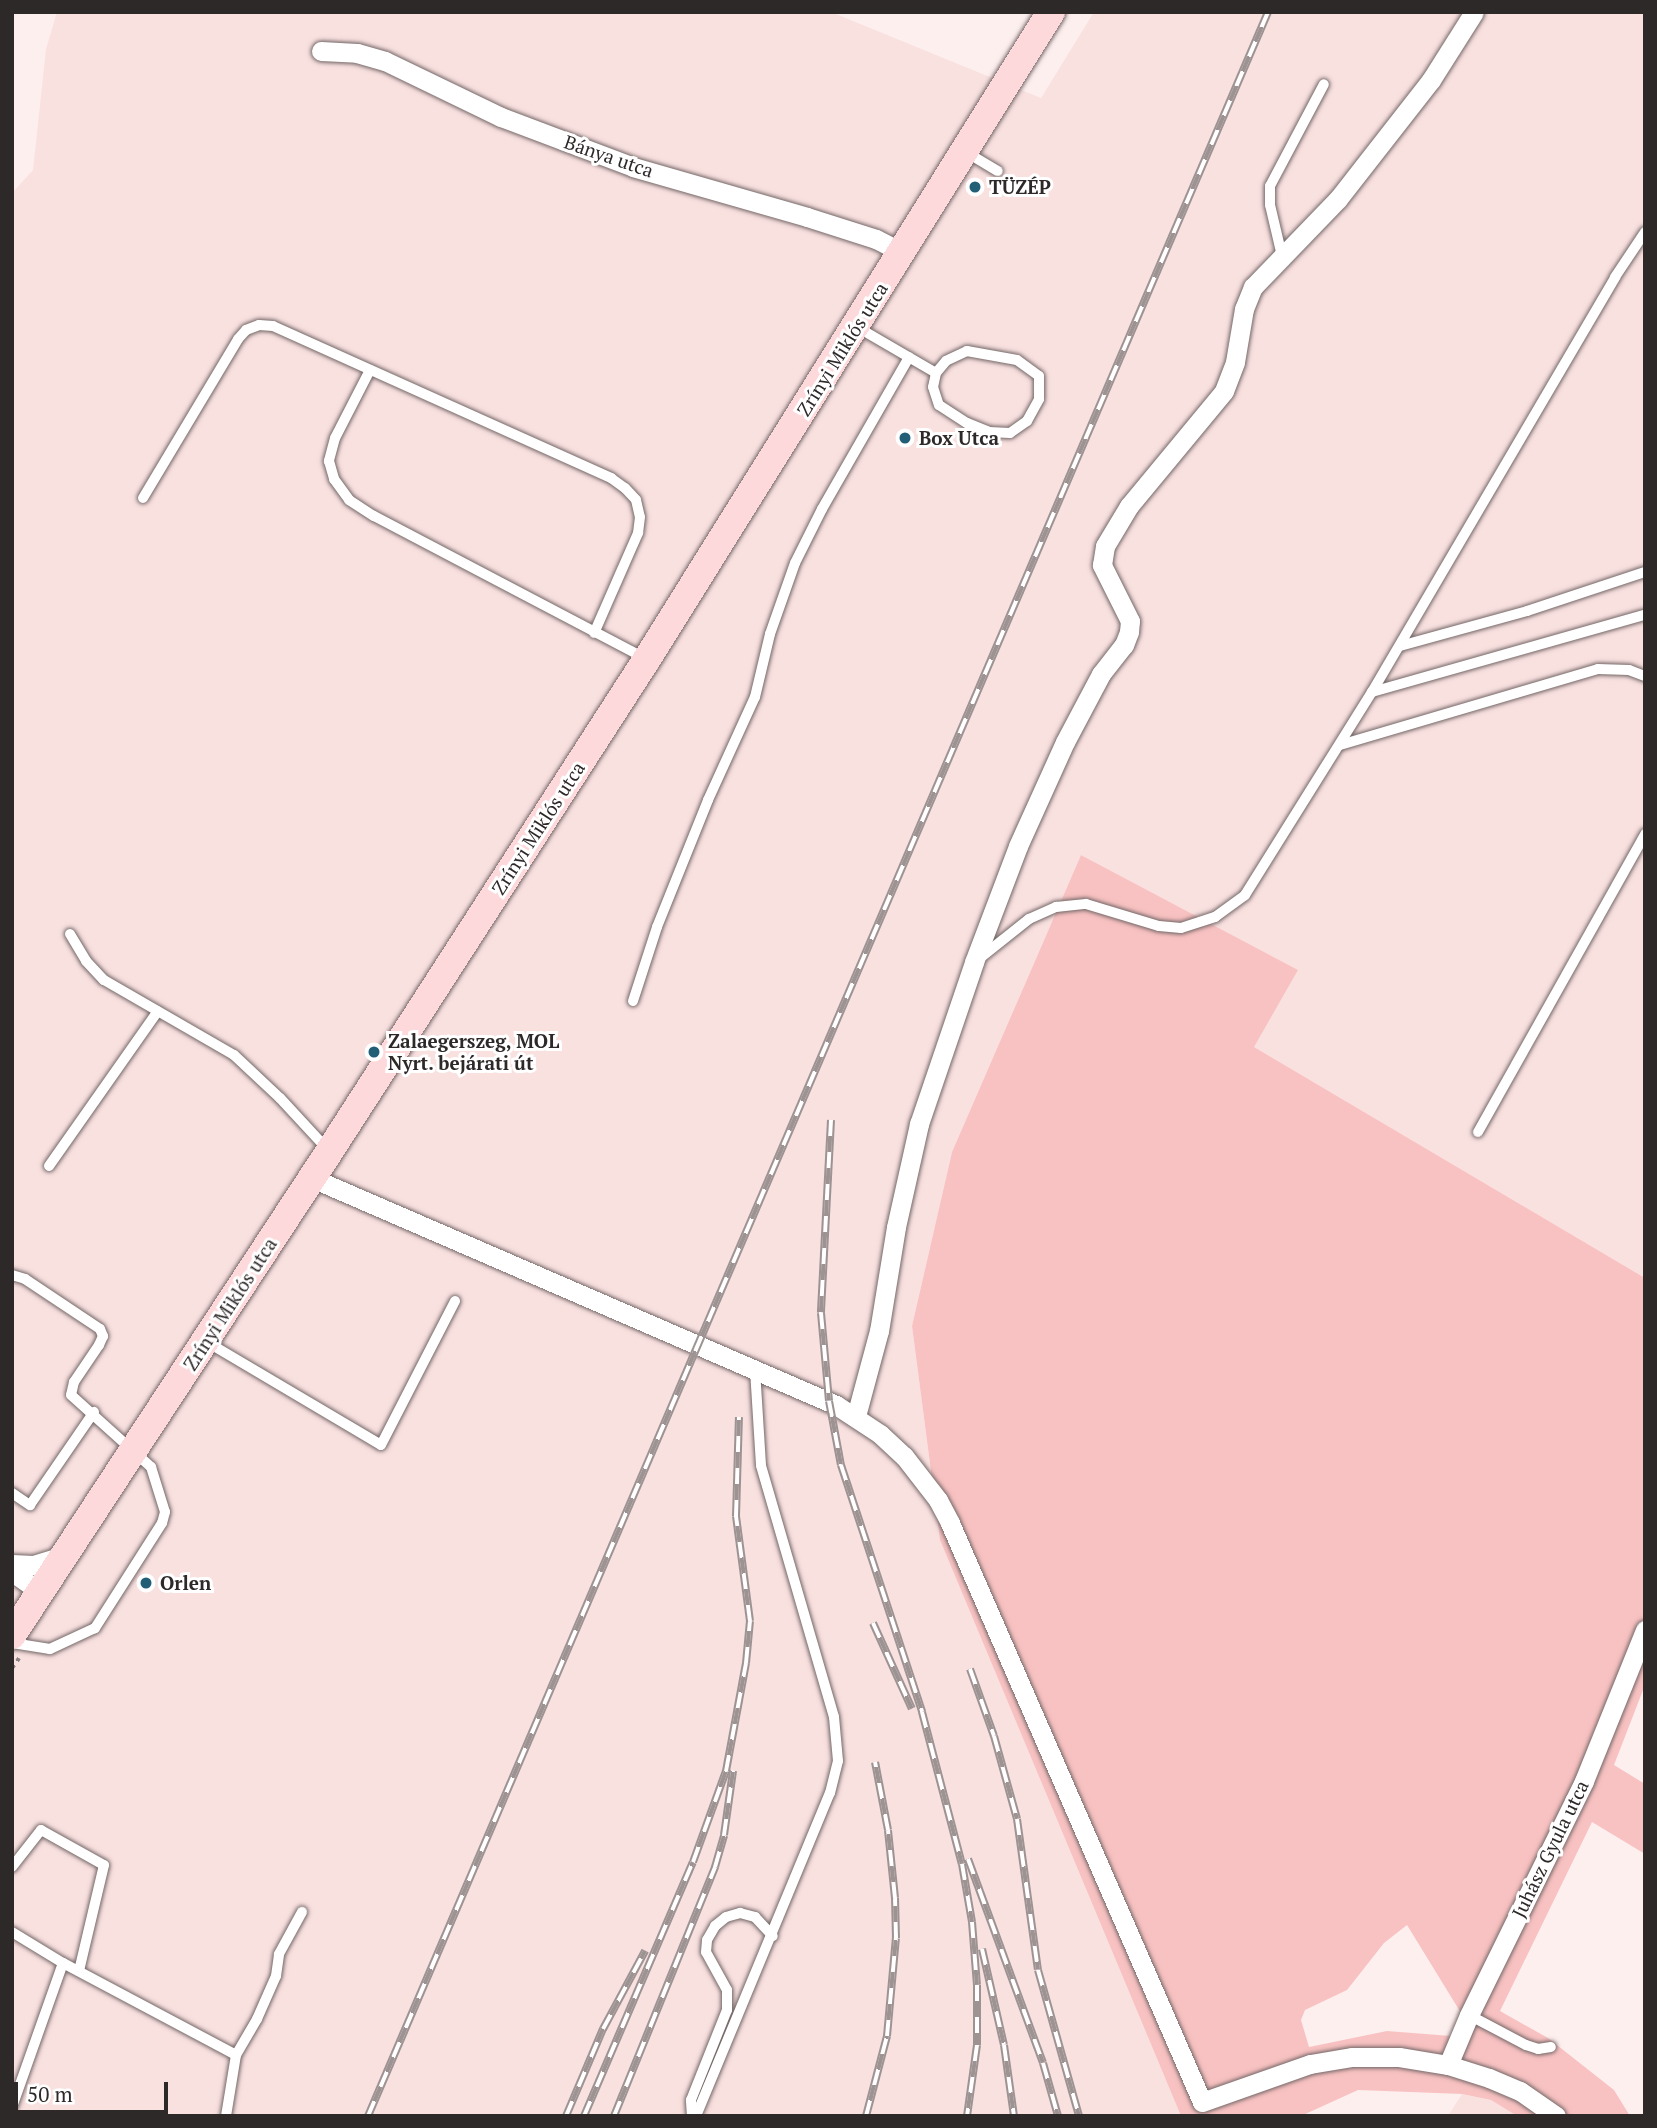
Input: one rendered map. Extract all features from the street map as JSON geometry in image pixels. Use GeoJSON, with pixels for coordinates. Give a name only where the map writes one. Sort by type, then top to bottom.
{"type":"FeatureCollection","features":[{"type":"Feature","properties":{"kind":"main road","name":"Zrínyi Miklós utca"},"geometry":{"type":"LineString","coordinates":[[12,1635],[329,1153],[647,659],[857,327],[1051,12]]}},
{"type":"Feature","properties":{"kind":"street"},"geometry":{"type":"LineString","coordinates":[[856,1416],[879,1331],[895,1227],[919,1124],[974,962],[1018,846],[1065,742],[1101,674],[1124,645],[1129,632],[1130,621],[1102,565],[1105,546],[1129,506],[1224,391],[1235,362],[1248,296],[1259,278],[1338,199],[1365,166],[1432,80],[1474,12]]}},
{"type":"Feature","properties":{"kind":"street","name":"Bánya utca"},"geometry":{"type":"LineString","coordinates":[[321,51],[357,53],[385,61],[501,117],[633,167],[807,217],[876,239],[901,252]]}},
{"type":"Feature","properties":{"kind":"street"},"geometry":{"type":"LineString","coordinates":[[312,1178],[755,1369],[856,1416],[880,1434],[917,1471],[950,1523],[1204,2109],[1310,2064],[1352,2057],[1399,2057],[1448,2065],[1520,2091],[1556,2116]]}},
{"type":"Feature","properties":{"kind":"street"},"geometry":{"type":"LineString","coordinates":[[12,1564],[33,1564],[65,1555]]}},
{"type":"Feature","properties":{"kind":"street"},"geometry":{"type":"LineString","coordinates":[[12,1572],[41,1592]]}},
{"type":"Feature","properties":{"kind":"street","name":"Juhász Gyula utca"},"geometry":{"type":"LineString","coordinates":[[1448,2065],[1469,2015],[1584,1781],[1645,1630]]}},
{"type":"Feature","properties":{"kind":"lane"},"geometry":{"type":"LineString","coordinates":[[1282,256],[1270,205],[1270,186],[1324,83]]}},
{"type":"Feature","properties":{"kind":"lane"},"geometry":{"type":"LineString","coordinates":[[965,152],[998,171]]}},
{"type":"Feature","properties":{"kind":"lane"},"geometry":{"type":"LineString","coordinates":[[974,962],[1029,919],[1056,907],[1086,904],[1159,926],[1181,928],[1215,917],[1245,895],[1400,646],[1615,277],[1645,232]]}},
{"type":"Feature","properties":{"kind":"lane"},"geometry":{"type":"LineString","coordinates":[[143,498],[226,355],[246,330],[259,325],[273,326],[611,478],[636,500],[640,517],[638,533],[594,633]]}},
{"type":"Feature","properties":{"kind":"lane"},"geometry":{"type":"LineString","coordinates":[[857,327],[936,373]]}},
{"type":"Feature","properties":{"kind":"lane"},"geometry":{"type":"LineString","coordinates":[[967,351],[1017,360],[1039,376],[1040,399],[1027,421],[1018,429],[1010,433],[989,432],[967,423],[939,405],[933,387],[936,373],[946,361],[967,351]]}},
{"type":"Feature","properties":{"kind":"lane"},"geometry":{"type":"LineString","coordinates":[[633,1001],[662,914],[708,800],[755,697],[771,634],[795,563],[909,357]]}},
{"type":"Feature","properties":{"kind":"lane"},"geometry":{"type":"LineString","coordinates":[[370,370],[335,438],[329,461],[334,478],[349,500],[647,659]]}},
{"type":"Feature","properties":{"kind":"lane"},"geometry":{"type":"LineString","coordinates":[[1400,646],[1527,611],[1645,572]]}},
{"type":"Feature","properties":{"kind":"lane"},"geometry":{"type":"LineString","coordinates":[[1372,692],[1645,615]]}},
{"type":"Feature","properties":{"kind":"lane"},"geometry":{"type":"LineString","coordinates":[[1340,745],[1598,669],[1629,670],[1645,676]]}},
{"type":"Feature","properties":{"kind":"lane"},"geometry":{"type":"LineString","coordinates":[[1478,1132],[1645,834]]}},
{"type":"Feature","properties":{"kind":"lane"},"geometry":{"type":"LineString","coordinates":[[70,934],[86,961],[104,979],[234,1055],[280,1098],[329,1153]]}},
{"type":"Feature","properties":{"kind":"lane"},"geometry":{"type":"LineString","coordinates":[[49,1166],[158,1011]]}},
{"type":"Feature","properties":{"kind":"lane"},"geometry":{"type":"LineString","coordinates":[[12,1275],[25,1279],[100,1329],[103,1336],[99,1345],[71,1389],[75,1400],[94,1412],[151,1466],[165,1512],[162,1523],[95,1628],[50,1648],[12,1643]]}},
{"type":"Feature","properties":{"kind":"lane"},"geometry":{"type":"LineString","coordinates":[[206,1342],[381,1445],[455,1301]]}},
{"type":"Feature","properties":{"kind":"lane"},"geometry":{"type":"LineString","coordinates":[[694,2116],[773,1936],[830,1793],[838,1761],[838,1739],[778,1516],[761,1465],[755,1369]]}},
{"type":"Feature","properties":{"kind":"lane"},"geometry":{"type":"LineString","coordinates":[[12,1493],[30,1505],[94,1412]]}},
{"type":"Feature","properties":{"kind":"lane"},"geometry":{"type":"LineString","coordinates":[[12,1867],[41,1830],[104,1865],[79,1971]]}},
{"type":"Feature","properties":{"kind":"lane"},"geometry":{"type":"LineString","coordinates":[[226,2116],[236,2054],[257,2019],[276,1976],[279,1954],[302,1912]]}},
{"type":"Feature","properties":{"kind":"lane"},"geometry":{"type":"LineString","coordinates":[[694,2116],[691,2100],[727,2010],[727,1990],[706,1952],[707,1940],[715,1926],[726,1917],[740,1913],[754,1917],[773,1936]]}},
{"type":"Feature","properties":{"kind":"lane"},"geometry":{"type":"LineString","coordinates":[[12,1932],[63,1963],[236,2054]]}},
{"type":"Feature","properties":{"kind":"lane"},"geometry":{"type":"LineString","coordinates":[[12,2107],[63,1963]]}},
{"type":"Feature","properties":{"kind":"lane"},"geometry":{"type":"LineString","coordinates":[[1469,2015],[1526,2045],[1538,2049],[1551,2047]]}},
{"type":"Feature","properties":{"kind":"shaded area"},"geometry":{"type":"Polygon","coordinates":[[[57,12],[831,12],[1041,98],[1094,12],[1645,12],[1645,203],[1642,207],[1645,206],[1645,1278],[1253,1047],[1297,970],[1081,855],[952,1152],[912,1326],[940,1540],[1181,2116],[12,2116],[12,193],[33,170],[46,49],[57,12]]]}},
{"type":"Feature","properties":{"kind":"shaded area"},"geometry":{"type":"Polygon","coordinates":[[[1081,855],[1298,970],[1254,1047],[1645,1278],[1645,1685],[1614,1765],[1645,1784],[1645,1854],[1592,1822],[1500,2011],[1548,2038],[1614,2090],[1630,2116],[1517,2116],[1491,2100],[1462,2094],[1358,2090],[1301,2116],[1181,2116],[940,1540],[912,1326],[952,1152],[1081,855]],[[1407,1925],[1384,1943],[1347,1990],[1305,2010],[1301,2020],[1309,2047],[1387,2031],[1451,2036],[1461,2013],[1407,1925]]]}},
{"type":"Feature","properties":{"kind":"shaded area"},"geometry":{"type":"Polygon","coordinates":[[[1462,2094],[1491,2100],[1517,2116],[1448,2116],[1462,2094]]]}},
{"type":"Feature","properties":{"kind":"railway"},"geometry":{"type":"LineString","coordinates":[[368,2116],[1268,12]]}},
{"type":"Feature","properties":{"kind":"railway"},"geometry":{"type":"LineString","coordinates":[[831,1120],[821,1313],[829,1401],[841,1465],[922,1712],[962,1864],[972,1922],[977,1985],[977,2045],[967,2116]]}},
{"type":"Feature","properties":{"kind":"railway"},"geometry":{"type":"LineString","coordinates":[[584,2116],[693,1862],[726,1771],[746,1663],[750,1621],[736,1516],[739,1417]]}},
{"type":"Feature","properties":{"kind":"railway"},"geometry":{"type":"LineString","coordinates":[[873,1623],[912,1709]]}},
{"type":"Feature","properties":{"kind":"railway"},"geometry":{"type":"LineString","coordinates":[[970,1669],[994,1736],[1017,1819],[1038,1970],[1079,2116]]}},
{"type":"Feature","properties":{"kind":"railway"},"geometry":{"type":"LineString","coordinates":[[866,2116],[887,2036],[896,1938],[888,1830],[875,1762]]}},
{"type":"Feature","properties":{"kind":"railway"},"geometry":{"type":"LineString","coordinates":[[614,2116],[715,1867],[724,1835],[733,1771]]}},
{"type":"Feature","properties":{"kind":"railway"},"geometry":{"type":"LineString","coordinates":[[968,1859],[1043,2063],[1058,2116]]}},
{"type":"Feature","properties":{"kind":"railway"},"geometry":{"type":"LineString","coordinates":[[982,1949],[1004,2045],[1014,2116]]}},
{"type":"Feature","properties":{"kind":"railway"},"geometry":{"type":"LineString","coordinates":[[566,2116],[603,2029],[645,1951]]}},
{"type":"Feature","properties":{"kind":"place","name":"TÜZÉP"},"geometry":{"type":"Point","coordinates":[975,187]}},
{"type":"Feature","properties":{"kind":"place","name":"Box Utca"},"geometry":{"type":"Point","coordinates":[905,438]}},
{"type":"Feature","properties":{"kind":"place","name":"Zalaegerszeg, MOL Nyrt. bejárati út"},"geometry":{"type":"Point","coordinates":[374,1052]}},
{"type":"Feature","properties":{"kind":"place","name":"Orlen"},"geometry":{"type":"Point","coordinates":[146,1583]}}]}
